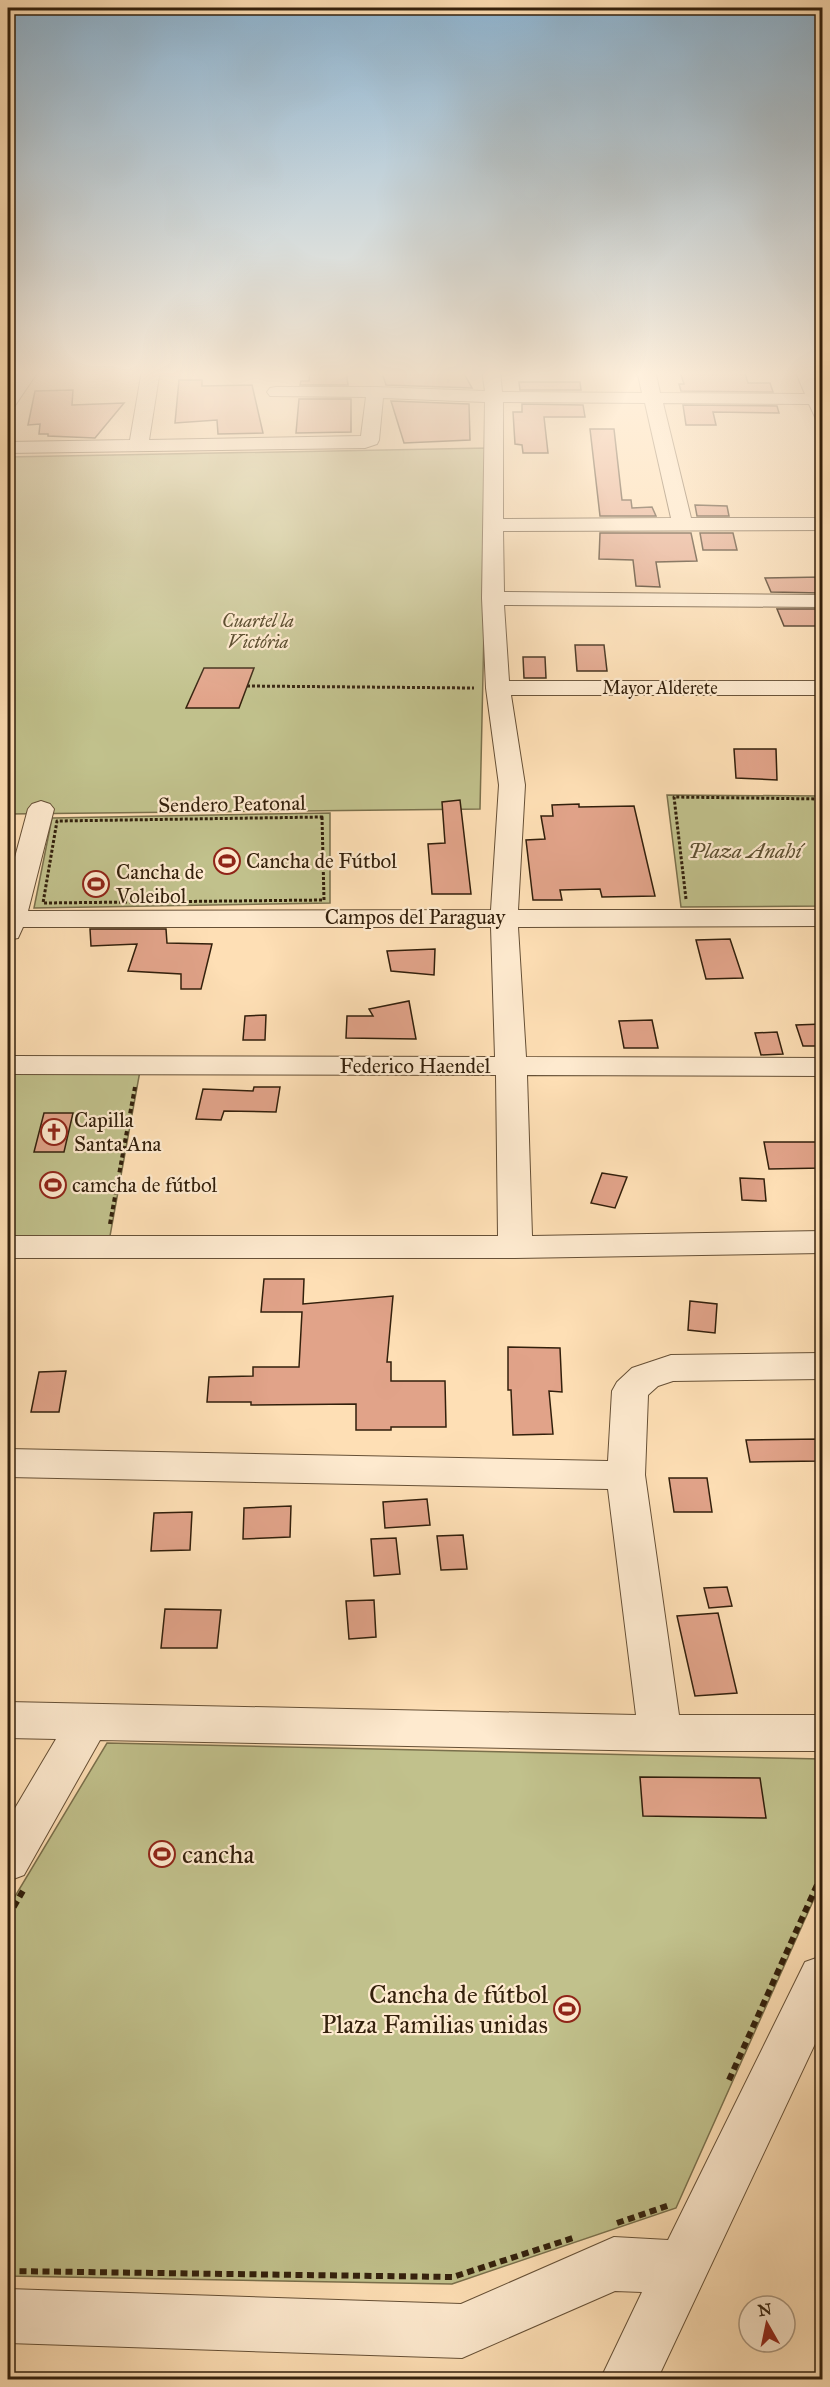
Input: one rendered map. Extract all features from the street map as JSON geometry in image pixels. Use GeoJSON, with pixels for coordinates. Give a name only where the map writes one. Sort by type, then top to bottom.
{"type":"FeatureCollection","features":[{"type":"Feature","properties":{"kind":"street"},"geometry":{"type":"LineString","coordinates":[[494,481],[493,598],[498,688],[512,785],[504,916],[511,1066],[515,1247]]}},
{"type":"Feature","properties":{"kind":"street"},"geometry":{"type":"LineString","coordinates":[[672,481],[682,524]]}},
{"type":"Feature","properties":{"kind":"street"},"geometry":{"type":"LineString","coordinates":[[494,525],[822,524]]}},
{"type":"Feature","properties":{"kind":"street"},"geometry":{"type":"LineString","coordinates":[[493,598],[822,601]]}},
{"type":"Feature","properties":{"kind":"street","name":"Mayor Alderete"},"geometry":{"type":"LineString","coordinates":[[498,688],[822,688]]}},
{"type":"Feature","properties":{"kind":"street"},"geometry":{"type":"LineString","coordinates":[[9,923],[49,815]]}},
{"type":"Feature","properties":{"kind":"street","name":"Campos del Paraguay"},"geometry":{"type":"LineString","coordinates":[[9,923],[504,916],[822,918]]}},
{"type":"Feature","properties":{"kind":"street","name":"Federico Haendel"},"geometry":{"type":"LineString","coordinates":[[8,1065],[822,1067]]}},
{"type":"Feature","properties":{"kind":"street"},"geometry":{"type":"LineString","coordinates":[[8,1247],[515,1247],[822,1242]]}},
{"type":"Feature","properties":{"kind":"street"},"geometry":{"type":"LineString","coordinates":[[660,1733],[626,1475],[630,1391],[645,1377],[671,1368],[822,1366]]}},
{"type":"Feature","properties":{"kind":"street"},"geometry":{"type":"LineString","coordinates":[[8,1462],[626,1475]]}},
{"type":"Feature","properties":{"kind":"street"},"geometry":{"type":"LineString","coordinates":[[8,1720],[660,1733],[822,1733]]}},
{"type":"Feature","properties":{"kind":"street"},"geometry":{"type":"LineString","coordinates":[[16,1874],[88,1722]]}},
{"type":"Feature","properties":{"kind":"street"},"geometry":{"type":"LineString","coordinates":[[628,2379],[681,2267],[808,2037],[822,1978]]}},
{"type":"Feature","properties":{"kind":"street"},"geometry":{"type":"LineString","coordinates":[[8,2316],[462,2331],[614,2264],[681,2267]]}},
{"type":"Feature","properties":{"kind":"path"},"geometry":{"type":"LineString","coordinates":[[247,686],[498,688]]}},
{"type":"Feature","properties":{"kind":"path"},"geometry":{"type":"LineString","coordinates":[[687,903],[674,797],[822,799]]}},
{"type":"Feature","properties":{"kind":"path","name":"Sendero Peatonal"},"geometry":{"type":"LineString","coordinates":[[49,815],[322,817],[324,900],[43,903],[49,815]]}},
{"type":"Feature","properties":{"kind":"path"},"geometry":{"type":"LineString","coordinates":[[108,1235],[135,1084]]}},
{"type":"Feature","properties":{"kind":"path"},"geometry":{"type":"LineString","coordinates":[[8,1917],[16,1874]]}},
{"type":"Feature","properties":{"kind":"path"},"geometry":{"type":"LineString","coordinates":[[726,2087],[822,1874]]}},
{"type":"Feature","properties":{"kind":"path"},"geometry":{"type":"LineString","coordinates":[[607,2226],[673,2205],[678,2194]]}},
{"type":"Feature","properties":{"kind":"path"},"geometry":{"type":"LineString","coordinates":[[8,2271],[453,2277],[585,2234]]}},
{"type":"Feature","properties":{"kind":"green space","name":"Cuartel la Victória"},"geometry":{"type":"Polygon","coordinates":[[[8,481],[487,481],[480,809],[8,814],[8,481]]]}},
{"type":"Feature","properties":{"kind":"green space","name":"Plaza Anahí"},"geometry":{"type":"Polygon","coordinates":[[[667,795],[822,796],[822,906],[681,907],[667,795]]]}},
{"type":"Feature","properties":{"kind":"green space"},"geometry":{"type":"Polygon","coordinates":[[[330,813],[330,903],[34,908],[52,818],[330,813]]]}},
{"type":"Feature","properties":{"kind":"green space"},"geometry":{"type":"Polygon","coordinates":[[[8,1070],[140,1071],[110,1236],[8,1236],[8,1070]]]}},
{"type":"Feature","properties":{"kind":"green space"},"geometry":{"type":"Polygon","coordinates":[[[107,1743],[822,1759],[822,1881],[676,2208],[452,2284],[8,2276],[8,1908],[107,1743]]]}},
{"type":"Feature","properties":{"kind":"building"},"geometry":{"type":"Polygon","coordinates":[[[596,481],[620,481],[622,500],[631,500],[632,508],[652,507],[656,516],[600,516],[596,481]]]}},
{"type":"Feature","properties":{"kind":"building"},"geometry":{"type":"Polygon","coordinates":[[[695,505],[727,506],[729,516],[697,516],[695,505]]]}},
{"type":"Feature","properties":{"kind":"building"},"geometry":{"type":"Polygon","coordinates":[[[600,533],[691,533],[697,561],[656,562],[660,587],[636,586],[633,560],[599,559],[600,533]]]}},
{"type":"Feature","properties":{"kind":"building"},"geometry":{"type":"Polygon","coordinates":[[[700,533],[733,533],[737,550],[703,550],[700,533]]]}},
{"type":"Feature","properties":{"kind":"building"},"geometry":{"type":"Polygon","coordinates":[[[822,577],[822,593],[771,592],[765,578],[822,577]]]}},
{"type":"Feature","properties":{"kind":"building"},"geometry":{"type":"Polygon","coordinates":[[[777,609],[822,609],[822,626],[784,626],[777,609]]]}},
{"type":"Feature","properties":{"kind":"building"},"geometry":{"type":"Polygon","coordinates":[[[575,645],[604,645],[607,671],[577,671],[575,645]]]}},
{"type":"Feature","properties":{"kind":"building"},"geometry":{"type":"Polygon","coordinates":[[[523,657],[545,657],[546,678],[524,678],[523,657]]]}},
{"type":"Feature","properties":{"kind":"building"},"geometry":{"type":"Polygon","coordinates":[[[204,668],[254,668],[239,708],[186,708],[204,668]]]}},
{"type":"Feature","properties":{"kind":"building"},"geometry":{"type":"Polygon","coordinates":[[[734,749],[776,749],[777,780],[736,778],[734,749]]]}},
{"type":"Feature","properties":{"kind":"building"},"geometry":{"type":"Polygon","coordinates":[[[460,800],[471,894],[432,894],[428,844],[445,843],[442,802],[460,800]]]}},
{"type":"Feature","properties":{"kind":"building"},"geometry":{"type":"Polygon","coordinates":[[[579,804],[579,807],[634,806],[655,896],[602,897],[600,889],[560,890],[562,900],[533,900],[526,840],[545,839],[541,816],[553,816],[552,805],[579,804]]]}},
{"type":"Feature","properties":{"kind":"building"},"geometry":{"type":"Polygon","coordinates":[[[90,929],[166,929],[167,943],[212,944],[201,989],[181,989],[181,974],[128,971],[137,944],[91,946],[90,929]]]}},
{"type":"Feature","properties":{"kind":"building"},"geometry":{"type":"Polygon","coordinates":[[[730,939],[743,978],[706,979],[696,940],[730,939]]]}},
{"type":"Feature","properties":{"kind":"building"},"geometry":{"type":"Polygon","coordinates":[[[435,949],[434,975],[391,971],[387,951],[435,949]]]}},
{"type":"Feature","properties":{"kind":"building"},"geometry":{"type":"Polygon","coordinates":[[[409,1001],[416,1039],[346,1038],[347,1016],[373,1016],[369,1009],[409,1001]]]}},
{"type":"Feature","properties":{"kind":"building"},"geometry":{"type":"Polygon","coordinates":[[[266,1015],[265,1040],[243,1040],[245,1016],[266,1015]]]}},
{"type":"Feature","properties":{"kind":"building"},"geometry":{"type":"Polygon","coordinates":[[[652,1020],[658,1048],[624,1048],[619,1021],[652,1020]]]}},
{"type":"Feature","properties":{"kind":"building"},"geometry":{"type":"Polygon","coordinates":[[[822,1024],[822,1046],[803,1046],[796,1025],[822,1024]]]}},
{"type":"Feature","properties":{"kind":"building"},"geometry":{"type":"Polygon","coordinates":[[[777,1032],[783,1054],[761,1055],[755,1033],[777,1032]]]}},
{"type":"Feature","properties":{"kind":"building"},"geometry":{"type":"Polygon","coordinates":[[[254,1087],[280,1087],[276,1112],[224,1111],[221,1120],[196,1119],[203,1089],[253,1091],[254,1087]]]}},
{"type":"Feature","properties":{"kind":"building","name":"Capilla Santa Ana"},"geometry":{"type":"Polygon","coordinates":[[[44,1113],[73,1113],[64,1152],[34,1152],[44,1113]]]}},
{"type":"Feature","properties":{"kind":"building"},"geometry":{"type":"Polygon","coordinates":[[[764,1142],[822,1142],[822,1168],[769,1169],[764,1142]]]}},
{"type":"Feature","properties":{"kind":"building"},"geometry":{"type":"Polygon","coordinates":[[[602,1173],[627,1177],[615,1208],[591,1203],[602,1173]]]}},
{"type":"Feature","properties":{"kind":"building"},"geometry":{"type":"Polygon","coordinates":[[[740,1178],[764,1179],[766,1201],[742,1200],[740,1178]]]}},
{"type":"Feature","properties":{"kind":"building"},"geometry":{"type":"Polygon","coordinates":[[[264,1279],[304,1279],[303,1304],[393,1296],[387,1362],[391,1362],[391,1381],[445,1381],[446,1427],[391,1427],[391,1430],[356,1430],[356,1404],[251,1405],[251,1402],[207,1402],[209,1377],[253,1376],[253,1367],[299,1367],[302,1312],[261,1312],[264,1279]]]}},
{"type":"Feature","properties":{"kind":"building"},"geometry":{"type":"Polygon","coordinates":[[[690,1301],[717,1304],[715,1333],[688,1330],[690,1301]]]}},
{"type":"Feature","properties":{"kind":"building"},"geometry":{"type":"Polygon","coordinates":[[[508,1347],[560,1348],[562,1392],[549,1391],[553,1434],[513,1435],[511,1390],[508,1390],[508,1347]]]}},
{"type":"Feature","properties":{"kind":"building"},"geometry":{"type":"Polygon","coordinates":[[[66,1371],[59,1412],[31,1412],[39,1372],[66,1371]]]}},
{"type":"Feature","properties":{"kind":"building"},"geometry":{"type":"Polygon","coordinates":[[[822,1439],[822,1461],[750,1462],[746,1440],[822,1439]]]}},
{"type":"Feature","properties":{"kind":"building"},"geometry":{"type":"Polygon","coordinates":[[[669,1478],[707,1478],[712,1512],[674,1512],[669,1478]]]}},
{"type":"Feature","properties":{"kind":"building"},"geometry":{"type":"Polygon","coordinates":[[[427,1499],[430,1525],[385,1528],[383,1502],[427,1499]]]}},
{"type":"Feature","properties":{"kind":"building"},"geometry":{"type":"Polygon","coordinates":[[[291,1506],[290,1537],[243,1539],[244,1508],[291,1506]]]}},
{"type":"Feature","properties":{"kind":"building"},"geometry":{"type":"Polygon","coordinates":[[[192,1512],[190,1550],[151,1551],[154,1513],[192,1512]]]}},
{"type":"Feature","properties":{"kind":"building"},"geometry":{"type":"Polygon","coordinates":[[[463,1535],[467,1569],[441,1570],[437,1536],[463,1535]]]}},
{"type":"Feature","properties":{"kind":"building"},"geometry":{"type":"Polygon","coordinates":[[[396,1538],[400,1574],[374,1576],[371,1539],[396,1538]]]}},
{"type":"Feature","properties":{"kind":"building"},"geometry":{"type":"Polygon","coordinates":[[[727,1587],[732,1606],[709,1608],[704,1588],[727,1587]]]}},
{"type":"Feature","properties":{"kind":"building"},"geometry":{"type":"Polygon","coordinates":[[[374,1600],[376,1637],[349,1639],[346,1601],[374,1600]]]}},
{"type":"Feature","properties":{"kind":"building"},"geometry":{"type":"Polygon","coordinates":[[[165,1609],[221,1610],[217,1648],[161,1648],[165,1609]]]}},
{"type":"Feature","properties":{"kind":"building"},"geometry":{"type":"Polygon","coordinates":[[[718,1613],[737,1693],[695,1696],[677,1616],[718,1613]]]}},
{"type":"Feature","properties":{"kind":"building"},"geometry":{"type":"Polygon","coordinates":[[[640,1777],[760,1778],[766,1818],[643,1816],[640,1777]]]}},
{"type":"Feature","properties":{"kind":"place","name":"Cancha de Fútbol"},"geometry":{"type":"Point","coordinates":[227,861]}},
{"type":"Feature","properties":{"kind":"place","name":"Cancha de Voleibol"},"geometry":{"type":"Point","coordinates":[96,884]}},
{"type":"Feature","properties":{"kind":"place","name":"Capilla Santa Ana"},"geometry":{"type":"Point","coordinates":[54,1132]}},
{"type":"Feature","properties":{"kind":"place","name":"camcha de fútbol"},"geometry":{"type":"Point","coordinates":[53,1185]}},
{"type":"Feature","properties":{"kind":"place","name":"cancha"},"geometry":{"type":"Point","coordinates":[162,1854]}},
{"type":"Feature","properties":{"kind":"place","name":"Cancha de fútbol Plaza Familias unidas"},"geometry":{"type":"Point","coordinates":[567,2009]}}]}
